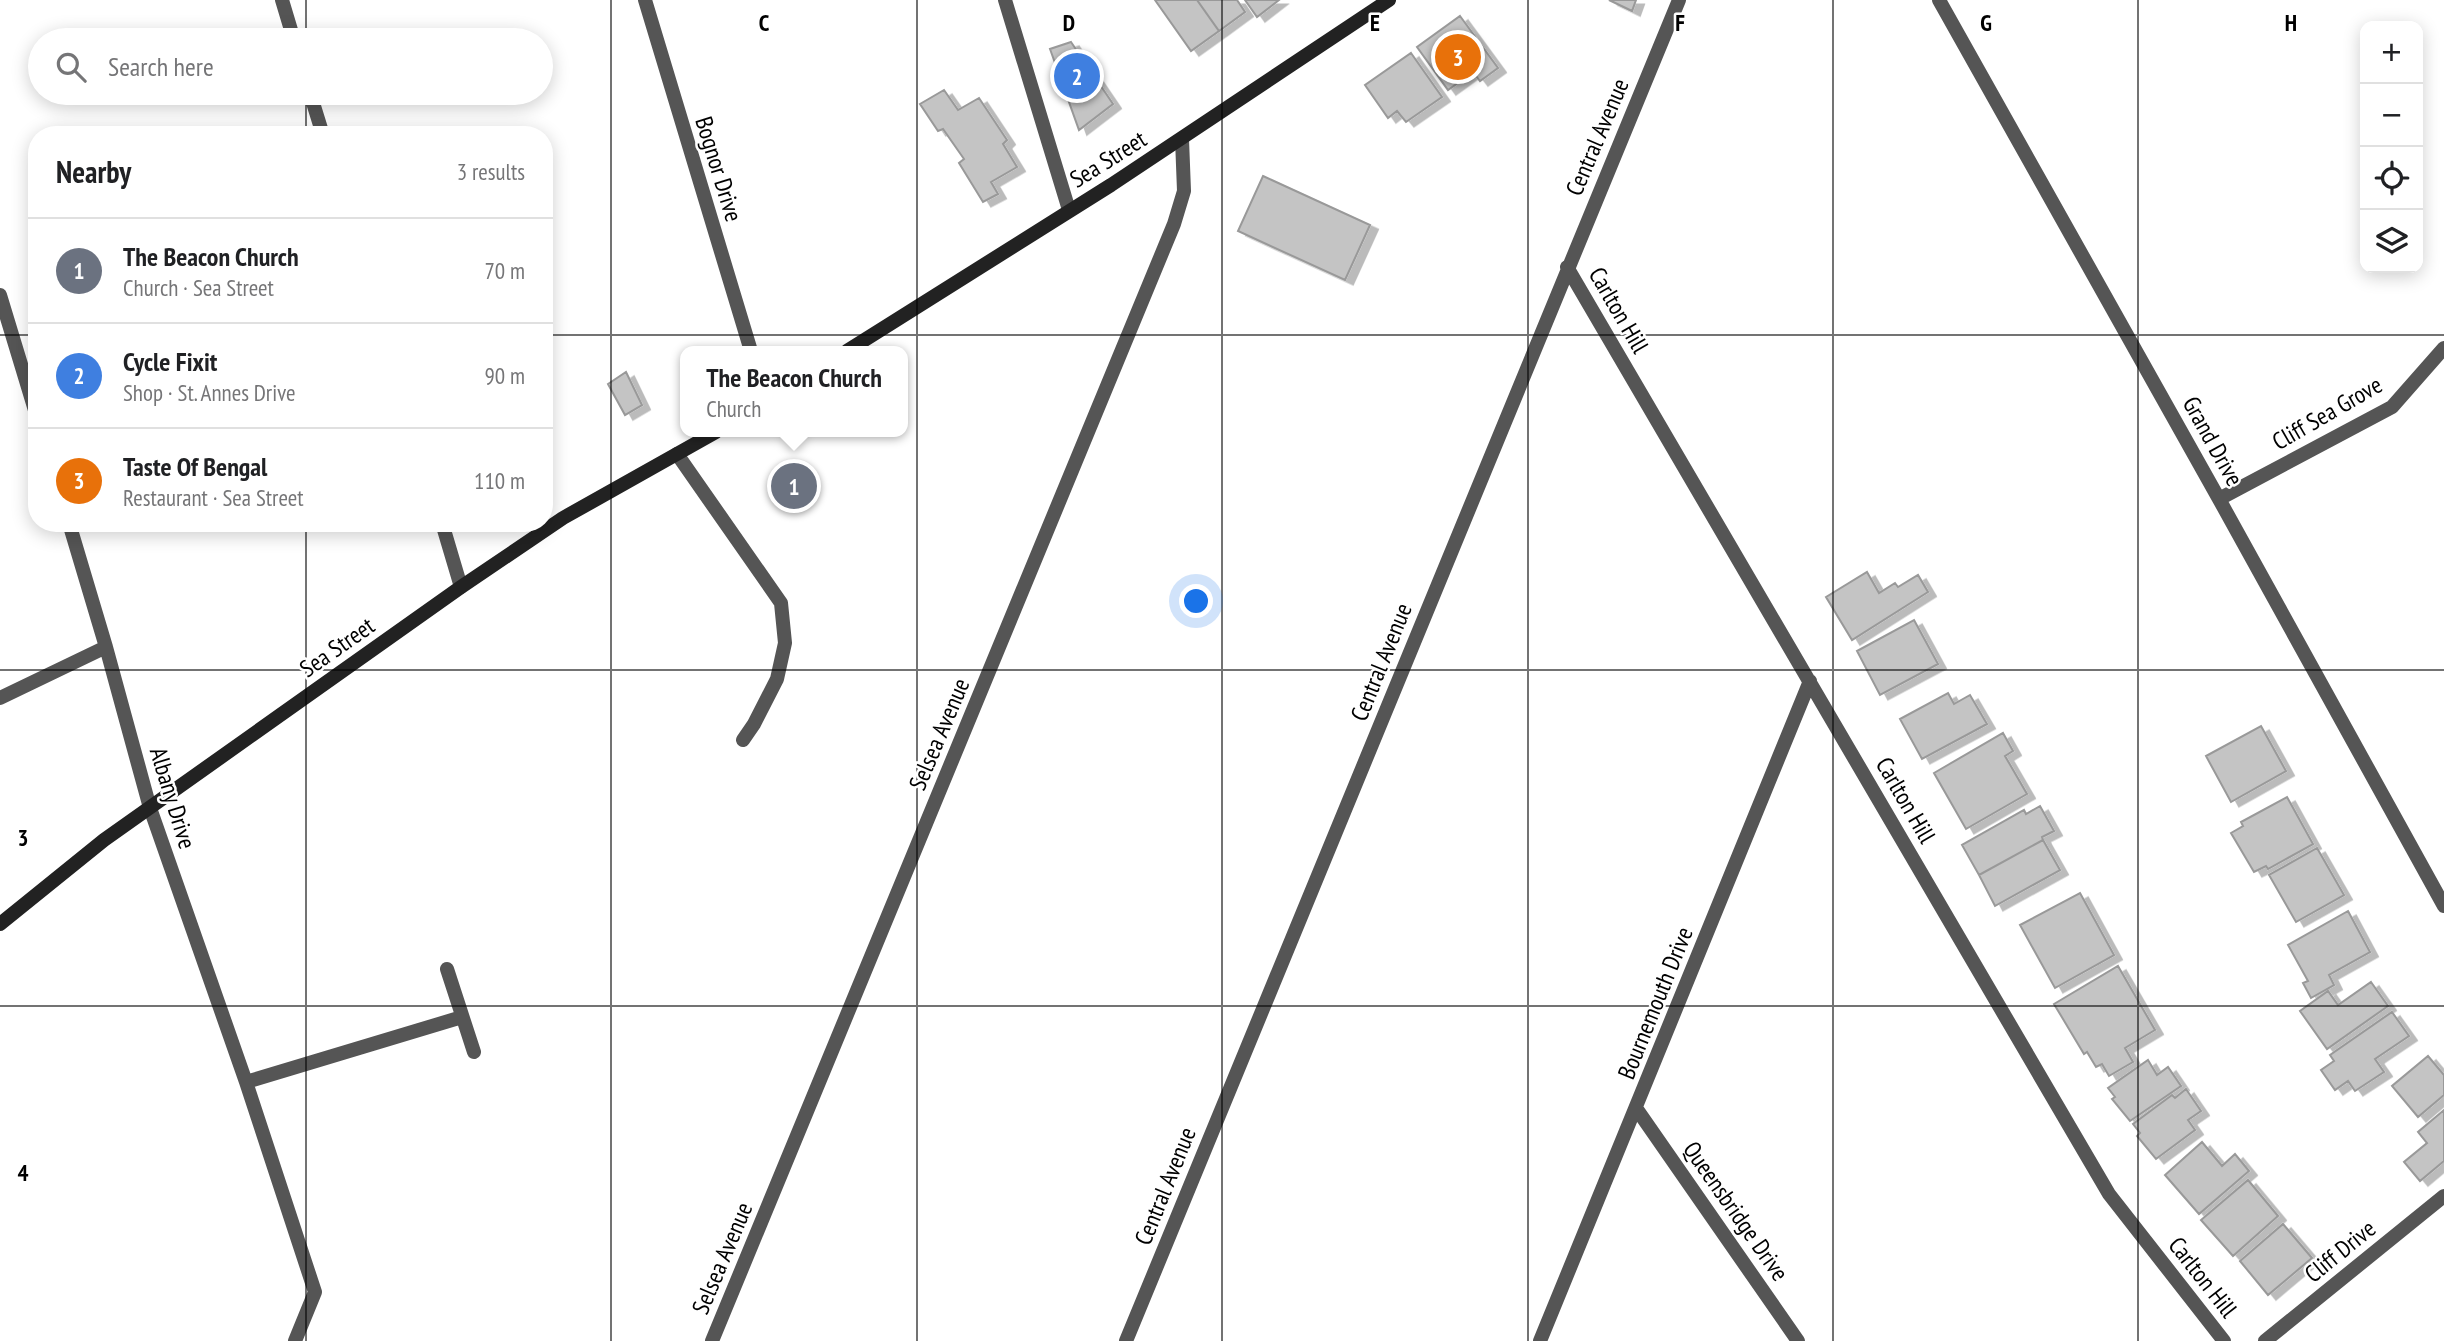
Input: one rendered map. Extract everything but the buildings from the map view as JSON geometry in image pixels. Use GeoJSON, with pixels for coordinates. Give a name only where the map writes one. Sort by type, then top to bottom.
{"type":"FeatureCollection","features":[{"type":"Feature","properties":{"kind":"main road","name":"Sea Street"},"geometry":{"type":"LineString","coordinates":[[855,346],[1111,185],[1389,0]]}},
{"type":"Feature","properties":{"kind":"main road","name":"Sea Street"},"geometry":{"type":"LineString","coordinates":[[553,525],[707,437]]}},
{"type":"Feature","properties":{"kind":"main road","name":"Sea Street"},"geometry":{"type":"LineString","coordinates":[[0,924],[104,840],[461,587],[543,532]]}},
{"type":"Feature","properties":{"kind":"street"},"geometry":{"type":"LineString","coordinates":[[282,0],[290,28]]}},
{"type":"Feature","properties":{"kind":"street","name":"Bognor Drive"},"geometry":{"type":"LineString","coordinates":[[645,0],[749,346]]}},
{"type":"Feature","properties":{"kind":"street"},"geometry":{"type":"LineString","coordinates":[[1005,0],[1069,210]]}},
{"type":"Feature","properties":{"kind":"street","name":"Central Avenue"},"geometry":{"type":"LineString","coordinates":[[1126,1341],[1679,0]]}},
{"type":"Feature","properties":{"kind":"street","name":"Grand Drive"},"geometry":{"type":"LineString","coordinates":[[1939,0],[2444,906]]}},
{"type":"Feature","properties":{"kind":"street"},"geometry":{"type":"LineString","coordinates":[[314,105],[320,126]]}},
{"type":"Feature","properties":{"kind":"street","name":"Selsea Avenue"},"geometry":{"type":"LineString","coordinates":[[712,1341],[1174,225],[1184,191],[1182,139]]}},
{"type":"Feature","properties":{"kind":"street","name":"Carlton Hill"},"geometry":{"type":"LineString","coordinates":[[1567,267],[2109,1194],[2224,1341]]}},
{"type":"Feature","properties":{"kind":"street"},"geometry":{"type":"LineString","coordinates":[[0,295],[28,387]]}},
{"type":"Feature","properties":{"kind":"street","name":"Cliff Sea Grove"},"geometry":{"type":"LineString","coordinates":[[2219,499],[2392,407],[2444,348]]}},
{"type":"Feature","properties":{"kind":"street"},"geometry":{"type":"LineString","coordinates":[[677,454],[781,603],[785,643],[777,679],[743,740]]}},
{"type":"Feature","properties":{"kind":"street","name":"Albany Drive"},"geometry":{"type":"LineString","coordinates":[[72,532],[150,808],[246,1082],[315,1292],[295,1341]]}},
{"type":"Feature","properties":{"kind":"street"},"geometry":{"type":"LineString","coordinates":[[445,532],[461,587]]}},
{"type":"Feature","properties":{"kind":"street"},"geometry":{"type":"LineString","coordinates":[[0,698],[106,647]]}},
{"type":"Feature","properties":{"kind":"street","name":"Bournemouth Drive"},"geometry":{"type":"LineString","coordinates":[[1540,1341],[1810,681]]}},
{"type":"Feature","properties":{"kind":"street"},"geometry":{"type":"LineString","coordinates":[[447,969],[474,1052]]}},
{"type":"Feature","properties":{"kind":"street"},"geometry":{"type":"LineString","coordinates":[[246,1082],[462,1017]]}},
{"type":"Feature","properties":{"kind":"street","name":"Queensbridge Drive"},"geometry":{"type":"LineString","coordinates":[[1636,1108],[1798,1341]]}},
{"type":"Feature","properties":{"kind":"street","name":"Cliff Drive"},"geometry":{"type":"LineString","coordinates":[[2265,1341],[2444,1196]]}},
{"type":"Feature","properties":{"kind":"place","name":"Taste Of Bengal"},"geometry":{"type":"Point","coordinates":[1458,57]}},
{"type":"Feature","properties":{"kind":"place","name":"Cycle Fixit"},"geometry":{"type":"Point","coordinates":[1077,76]}},
{"type":"Feature","properties":{"kind":"place","name":"The Beacon Church"},"geometry":{"type":"Point","coordinates":[794,486]}}]}
